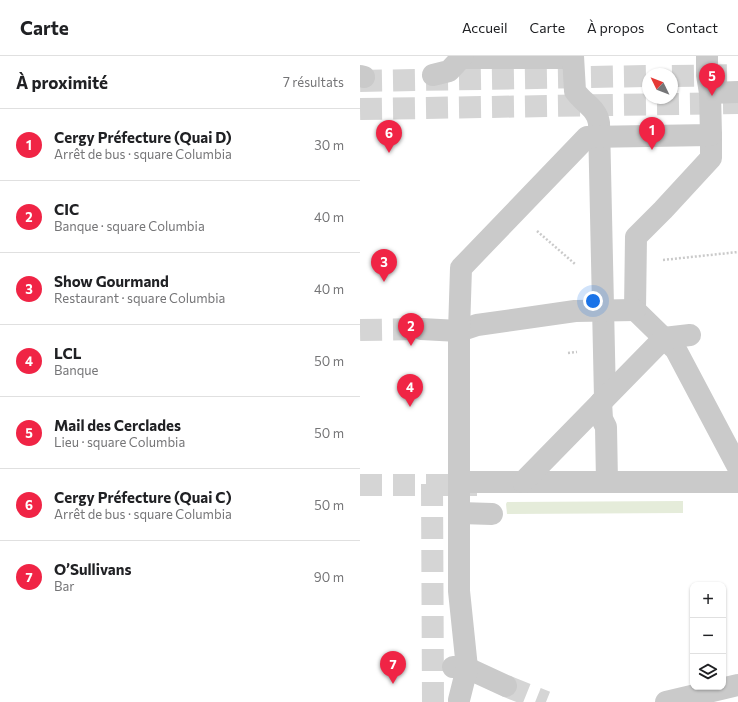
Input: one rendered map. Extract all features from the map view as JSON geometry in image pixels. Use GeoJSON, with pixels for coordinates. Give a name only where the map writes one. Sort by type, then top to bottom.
{"type":"FeatureCollection","features":[{"type":"Feature","properties":{"kind":"street"},"geometry":{"type":"LineString","coordinates":[[635,310],[636,237],[711,158],[710,94],[707,75],[707,56]]}},
{"type":"Feature","properties":{"kind":"street"},"geometry":{"type":"LineString","coordinates":[[433,75],[449,71],[462,57],[573,57],[576,91],[579,96],[593,109],[598,118],[603,311],[602,419],[606,427],[607,482]]}},
{"type":"Feature","properties":{"kind":"street"},"geometry":{"type":"LineString","coordinates":[[710,94],[738,92]]}},
{"type":"Feature","properties":{"kind":"street"},"geometry":{"type":"LineString","coordinates":[[459,700],[459,331],[461,268],[587,137],[711,135]]}},
{"type":"Feature","properties":{"kind":"street"},"geometry":{"type":"LineString","coordinates":[[421,330],[459,331],[477,325],[575,311],[635,310],[676,350],[738,467]]}},
{"type":"Feature","properties":{"kind":"street"},"geometry":{"type":"LineString","coordinates":[[523,482],[664,338],[690,335]]}},
{"type":"Feature","properties":{"kind":"street"},"geometry":{"type":"LineString","coordinates":[[460,482],[738,482]]}},
{"type":"Feature","properties":{"kind":"street"},"geometry":{"type":"LineString","coordinates":[[460,513],[492,514]]}},
{"type":"Feature","properties":{"kind":"street"},"geometry":{"type":"LineString","coordinates":[[460,667],[506,686]]}},
{"type":"Feature","properties":{"kind":"street"},"geometry":{"type":"LineString","coordinates":[[666,702],[738,685]]}},
{"type":"Feature","properties":{"kind":"green space"},"geometry":{"type":"Polygon","coordinates":[[[683,501],[683,513],[507,514],[506,504],[507,502],[683,501]]]}},
{"type":"Feature","properties":{"kind":"tunnel"},"geometry":{"type":"LineString","coordinates":[[678,76],[738,75]]}},
{"type":"Feature","properties":{"kind":"tunnel"},"geometry":{"type":"LineString","coordinates":[[360,81],[642,76]]}},
{"type":"Feature","properties":{"kind":"tunnel"},"geometry":{"type":"LineString","coordinates":[[360,109],[738,103]]}},
{"type":"Feature","properties":{"kind":"tunnel"},"geometry":{"type":"LineString","coordinates":[[360,330],[421,329]]}},
{"type":"Feature","properties":{"kind":"tunnel"},"geometry":{"type":"LineString","coordinates":[[432,484],[433,702]]}},
{"type":"Feature","properties":{"kind":"tunnel"},"geometry":{"type":"LineString","coordinates":[[360,485],[477,485]]}},
{"type":"Feature","properties":{"kind":"tunnel"},"geometry":{"type":"LineString","coordinates":[[506,686],[546,702]]}},
{"type":"Feature","properties":{"kind":"place","name":"Mail des Cerclades"},"geometry":{"type":"Point","coordinates":[712,96]}},
{"type":"Feature","properties":{"kind":"place","name":"Cergy Préfecture (Quai D)"},"geometry":{"type":"Point","coordinates":[652,150]}},
{"type":"Feature","properties":{"kind":"place","name":"Cergy Préfecture (Quai C)"},"geometry":{"type":"Point","coordinates":[389,153]}},
{"type":"Feature","properties":{"kind":"place","name":"Show Gourmand"},"geometry":{"type":"Point","coordinates":[384,282]}},
{"type":"Feature","properties":{"kind":"place","name":"CIC"},"geometry":{"type":"Point","coordinates":[411,346]}},
{"type":"Feature","properties":{"kind":"place","name":"LCL"},"geometry":{"type":"Point","coordinates":[410,407]}},
{"type":"Feature","properties":{"kind":"place","name":"O’Sullivans"},"geometry":{"type":"Point","coordinates":[393,684]}}]}
